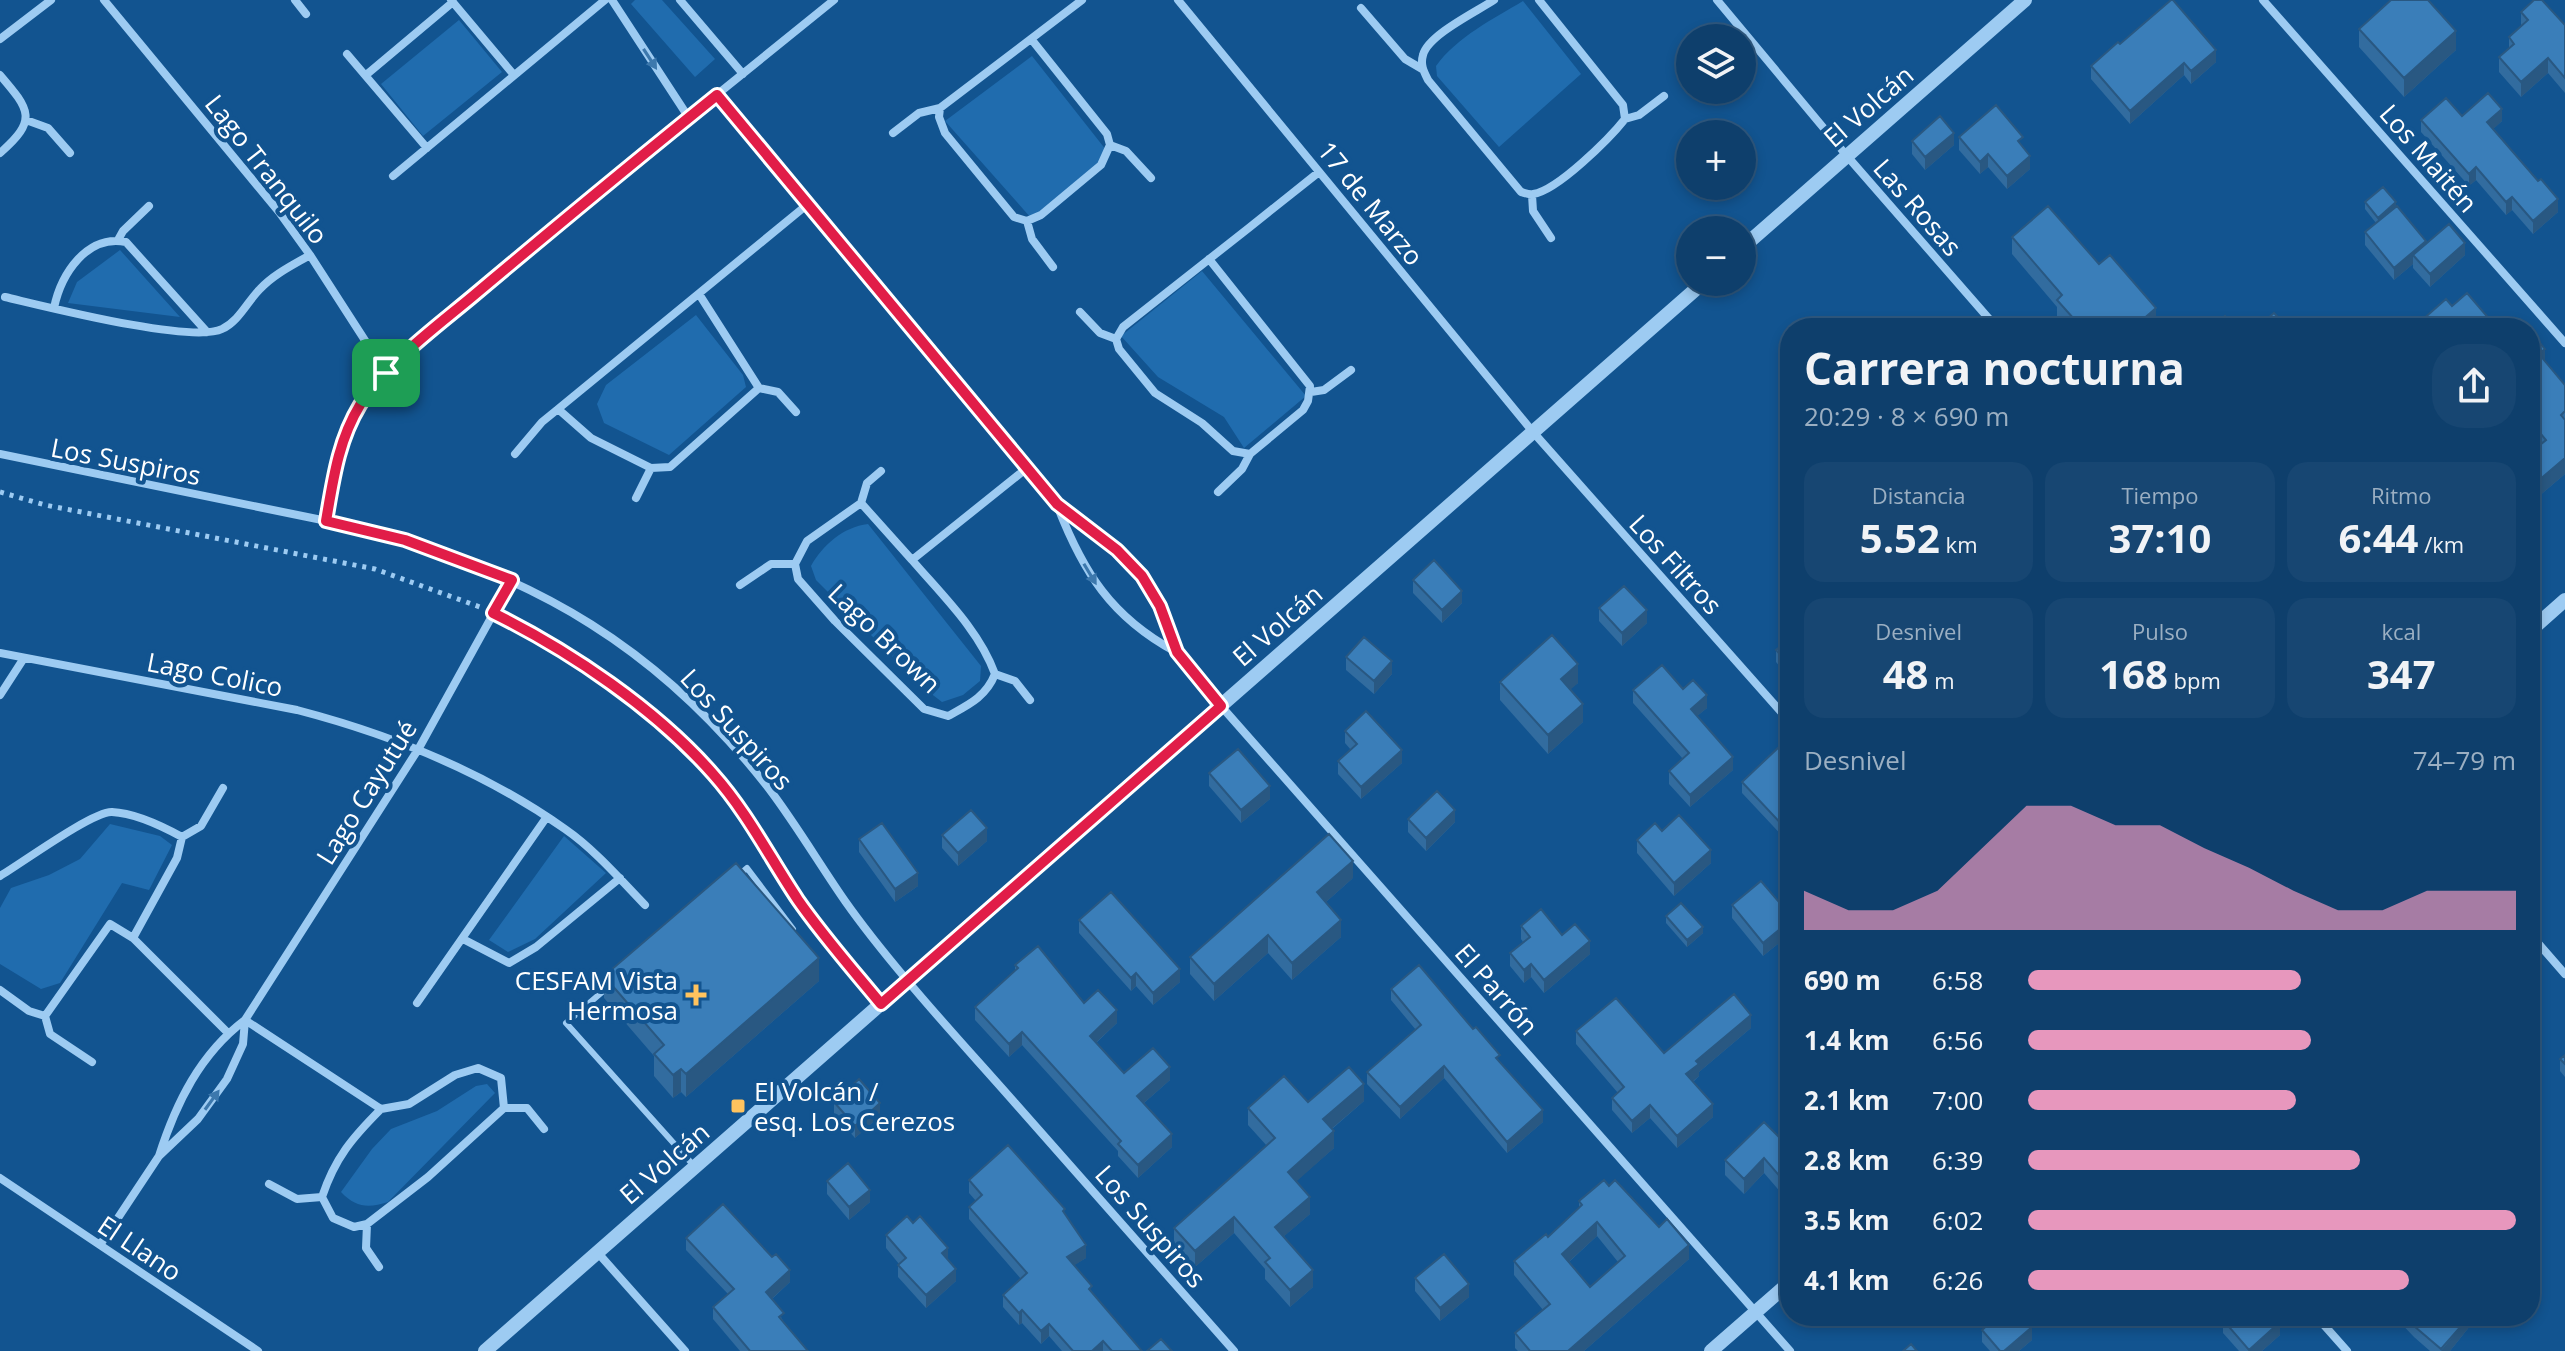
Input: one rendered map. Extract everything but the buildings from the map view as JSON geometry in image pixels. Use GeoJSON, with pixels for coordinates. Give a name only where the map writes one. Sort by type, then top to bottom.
{"type":"FeatureCollection","features":[{"type":"Feature","properties":{"kind":"street"},"geometry":{"type":"LineString","coordinates":[[0,39],[51,0]]}},
{"type":"Feature","properties":{"kind":"street","name":"Lago Tranquilo"},"geometry":{"type":"LineString","coordinates":[[104,0],[279,212],[386,373]]}},
{"type":"Feature","properties":{"kind":"street"},"geometry":{"type":"LineString","coordinates":[[295,0],[306,14]]}},
{"type":"Feature","properties":{"kind":"street"},"geometry":{"type":"LineString","coordinates":[[393,176],[605,0]]}},
{"type":"Feature","properties":{"kind":"street"},"geometry":{"type":"LineString","coordinates":[[612,0],[689,118]]}},
{"type":"Feature","properties":{"kind":"street"},"geometry":{"type":"LineString","coordinates":[[680,0],[743,74]]}},
{"type":"Feature","properties":{"kind":"street"},"geometry":{"type":"LineString","coordinates":[[326,521],[342,444],[361,403],[386,373],[543,237],[834,0]]}},
{"type":"Feature","properties":{"kind":"street"},"geometry":{"type":"LineString","coordinates":[[893,133],[919,113],[940,108],[1082,0]]}},
{"type":"Feature","properties":{"kind":"street","name":"17 de Marzo"},"geometry":{"type":"LineString","coordinates":[[1178,0],[1533,432]]}},
{"type":"Feature","properties":{"kind":"street"},"geometry":{"type":"LineString","coordinates":[[1422,69],[1423,55],[1434,39],[1494,0]]}},
{"type":"Feature","properties":{"kind":"street"},"geometry":{"type":"LineString","coordinates":[[1539,0],[1623,105],[1625,119]]}},
{"type":"Feature","properties":{"kind":"street","name":"Las Rosas"},"geometry":{"type":"LineString","coordinates":[[1717,0],[1988,318]]}},
{"type":"Feature","properties":{"kind":"street","name":"El Volcán"},"geometry":{"type":"LineString","coordinates":[[1756,236],[2025,0]]}},
{"type":"Feature","properties":{"kind":"street","name":"Los Maitén"},"geometry":{"type":"LineString","coordinates":[[2263,0],[2565,343]]}},
{"type":"Feature","properties":{"kind":"street"},"geometry":{"type":"LineString","coordinates":[[366,75],[452,1],[514,75]]}},
{"type":"Feature","properties":{"kind":"street"},"geometry":{"type":"LineString","coordinates":[[1361,8],[1405,59],[1422,69],[1521,192],[1532,195],[1550,188],[1609,139],[1625,119],[1639,115],[1664,96]]}},
{"type":"Feature","properties":{"kind":"street"},"geometry":{"type":"LineString","coordinates":[[940,108],[939,117],[945,133],[1014,217],[1027,221],[1041,215],[1101,165],[1110,145],[1107,134],[1032,40]]}},
{"type":"Feature","properties":{"kind":"street"},"geometry":{"type":"LineString","coordinates":[[347,54],[427,148]]}},
{"type":"Feature","properties":{"kind":"street"},"geometry":{"type":"LineString","coordinates":[[0,75],[22,100],[26,120],[19,136],[0,153]]}},
{"type":"Feature","properties":{"kind":"street","name":"El Parrón"},"geometry":{"type":"LineString","coordinates":[[717,95],[1057,504],[1117,550],[1142,576],[1160,606],[1177,652],[1221,706],[1790,1351]]}},
{"type":"Feature","properties":{"kind":"street"},"geometry":{"type":"LineString","coordinates":[[26,120],[48,128],[70,153]]}},
{"type":"Feature","properties":{"kind":"street"},"geometry":{"type":"LineString","coordinates":[[1110,145],[1126,151],[1151,178]]}},
{"type":"Feature","properties":{"kind":"street"},"geometry":{"type":"LineString","coordinates":[[1250,454],[1233,451],[1202,423],[1155,393],[1119,349],[1116,339],[1123,327],[1319,172]]}},
{"type":"Feature","properties":{"kind":"street"},"geometry":{"type":"LineString","coordinates":[[1532,195],[1533,211],[1551,238]]}},
{"type":"Feature","properties":{"kind":"street"},"geometry":{"type":"LineString","coordinates":[[515,454],[542,422],[808,204]]}},
{"type":"Feature","properties":{"kind":"street"},"geometry":{"type":"LineString","coordinates":[[118,240],[149,206]]}},
{"type":"Feature","properties":{"kind":"street"},"geometry":{"type":"LineString","coordinates":[[1027,221],[1032,239],[1053,267]]}},
{"type":"Feature","properties":{"kind":"street"},"geometry":{"type":"LineString","coordinates":[[54,308],[57,290],[72,267],[94,244],[118,240],[126,242],[207,333]]}},
{"type":"Feature","properties":{"kind":"street"},"geometry":{"type":"LineString","coordinates":[[5,297],[122,323],[207,333],[222,329],[235,320],[261,287],[310,255]]}},
{"type":"Feature","properties":{"kind":"street"},"geometry":{"type":"LineString","coordinates":[[1209,259],[1306,379],[1311,392],[1303,410],[1250,454],[1242,469],[1218,492]]}},
{"type":"Feature","properties":{"kind":"street"},"geometry":{"type":"LineString","coordinates":[[699,294],[759,388],[778,392],[796,412]]}},
{"type":"Feature","properties":{"kind":"street","name":"El Volcán"},"geometry":{"type":"LineString","coordinates":[[485,1351],[1688,296]]}},
{"type":"Feature","properties":{"kind":"street"},"geometry":{"type":"LineString","coordinates":[[1080,312],[1100,333],[1116,339]]}},
{"type":"Feature","properties":{"kind":"street"},"geometry":{"type":"LineString","coordinates":[[1311,392],[1324,390],[1351,370]]}},
{"type":"Feature","properties":{"kind":"street"},"geometry":{"type":"LineString","coordinates":[[558,409],[591,438],[651,468],[670,467],[759,388]]}},
{"type":"Feature","properties":{"kind":"street","name":"Los Filtros"},"geometry":{"type":"LineString","coordinates":[[1533,432],[1780,711]]}},
{"type":"Feature","properties":{"kind":"street","name":"Los Suspiros"},"geometry":{"type":"LineString","coordinates":[[0,454],[405,540],[512,580],[549,598],[614,639],[706,716],[771,792],[846,903],[907,981],[1234,1351]]}},
{"type":"Feature","properties":{"kind":"street"},"geometry":{"type":"LineString","coordinates":[[636,498],[651,468]]}},
{"type":"Feature","properties":{"kind":"street"},"geometry":{"type":"LineString","coordinates":[[912,560],[1027,468]]}},
{"type":"Feature","properties":{"kind":"street"},"geometry":{"type":"LineString","coordinates":[[740,585],[771,564],[795,564],[807,541],[861,503],[867,483],[881,471]]}},
{"type":"Feature","properties":{"kind":"street"},"geometry":{"type":"LineString","coordinates":[[861,503],[972,631],[990,659],[995,674],[1015,681],[1030,700]]}},
{"type":"Feature","properties":{"kind":"street","name":"El Parrón"},"geometry":{"type":"LineString","coordinates":[[1057,504],[1076,551],[1099,589],[1128,620],[1177,652]]}},
{"type":"Feature","properties":{"kind":"street","name":"Lago Brown"},"geometry":{"type":"LineString","coordinates":[[795,564],[798,579],[924,709],[948,716],[976,701],[990,686],[995,674]]}},
{"type":"Feature","properties":{"kind":"street","name":"Lago Cayutué"},"geometry":{"type":"LineString","coordinates":[[159,1156],[171,1120],[205,1059],[228,1033],[245,1020],[419,748],[512,580]]}},
{"type":"Feature","properties":{"kind":"street"},"geometry":{"type":"LineString","coordinates":[[2540,622],[2565,600]]}},
{"type":"Feature","properties":{"kind":"street","name":"Lago Colico"},"geometry":{"type":"LineString","coordinates":[[0,653],[297,710],[341,721],[419,748],[491,782],[566,829],[645,905]]}},
{"type":"Feature","properties":{"kind":"street"},"geometry":{"type":"LineString","coordinates":[[0,695],[24,658]]}},
{"type":"Feature","properties":{"kind":"street"},"geometry":{"type":"LineString","coordinates":[[133,938],[177,858],[182,837],[201,826],[223,788]]}},
{"type":"Feature","properties":{"kind":"street"},"geometry":{"type":"LineString","coordinates":[[0,876],[92,816],[112,812],[160,825],[182,837]]}},
{"type":"Feature","properties":{"kind":"street"},"geometry":{"type":"LineString","coordinates":[[417,1003],[546,818]]}},
{"type":"Feature","properties":{"kind":"street"},"geometry":{"type":"LineString","coordinates":[[463,939],[509,963],[536,947],[620,878]]}},
{"type":"Feature","properties":{"kind":"street"},"geometry":{"type":"LineString","coordinates":[[45,1016],[110,924],[133,938],[228,1033]]}},
{"type":"Feature","properties":{"kind":"street"},"geometry":{"type":"LineString","coordinates":[[2540,945],[2565,974]]}},
{"type":"Feature","properties":{"kind":"street"},"geometry":{"type":"LineString","coordinates":[[0,990],[29,1011],[45,1016]]}},
{"type":"Feature","properties":{"kind":"street"},"geometry":{"type":"LineString","coordinates":[[45,1016],[50,1034],[92,1062]]}},
{"type":"Feature","properties":{"kind":"street"},"geometry":{"type":"LineString","coordinates":[[245,1020],[381,1109]]}},
{"type":"Feature","properties":{"kind":"street","name":"Lago Cayutué"},"geometry":{"type":"LineString","coordinates":[[100,1245],[159,1156],[198,1119],[227,1079],[243,1044],[245,1020]]}},
{"type":"Feature","properties":{"kind":"street"},"geometry":{"type":"LineString","coordinates":[[504,1108],[501,1078],[478,1068],[455,1075],[409,1104],[381,1109],[344,1148],[330,1174],[322,1197],[333,1218],[354,1227],[367,1224],[428,1177],[504,1108],[527,1108],[544,1129]]}},
{"type":"Feature","properties":{"kind":"street","name":"El Llano"},"geometry":{"type":"LineString","coordinates":[[1,1183],[258,1351]]}},
{"type":"Feature","properties":{"kind":"street"},"geometry":{"type":"LineString","coordinates":[[269,1184],[297,1199],[322,1197]]}},
{"type":"Feature","properties":{"kind":"street"},"geometry":{"type":"LineString","coordinates":[[367,1224],[366,1248],[379,1267]]}},
{"type":"Feature","properties":{"kind":"street"},"geometry":{"type":"LineString","coordinates":[[598,1253],[685,1351]]}},
{"type":"Feature","properties":{"kind":"street"},"geometry":{"type":"LineString","coordinates":[[1711,1351],[1780,1291]]}},
{"type":"Feature","properties":{"kind":"street"},"geometry":{"type":"LineString","coordinates":[[2325,1326],[2347,1351]]}},
{"type":"Feature","properties":{"kind":"lane"},"geometry":{"type":"LineString","coordinates":[[735,878],[747,868],[793,929]]}},
{"type":"Feature","properties":{"kind":"lane"},"geometry":{"type":"LineString","coordinates":[[614,982],[566,1023],[695,1168]]}},
{"type":"Feature","properties":{"kind":"path"},"geometry":{"type":"LineString","coordinates":[[0,492],[45,505],[375,569],[465,600],[533,633],[615,687],[712,772],[738,805],[799,902],[881,1004]]}},
{"type":"Feature","properties":{"kind":"shaded area"},"geometry":{"type":"Polygon","coordinates":[[[635,0],[662,0],[715,59],[695,77],[631,4],[635,0]]]}},
{"type":"Feature","properties":{"kind":"shaded area"},"geometry":{"type":"Polygon","coordinates":[[[1523,1],[1581,74],[1499,147],[1437,76],[1436,66],[1465,37],[1523,1]]]}},
{"type":"Feature","properties":{"kind":"shaded area"},"geometry":{"type":"Polygon","coordinates":[[[459,20],[502,72],[423,136],[381,84],[459,20]]]}},
{"type":"Feature","properties":{"kind":"shaded area"},"geometry":{"type":"Polygon","coordinates":[[[1032,56],[1110,155],[1031,218],[945,121],[1032,56]]]}},
{"type":"Feature","properties":{"kind":"shaded area"},"geometry":{"type":"Polygon","coordinates":[[[120,250],[180,317],[68,303],[77,282],[120,250]]]}},
{"type":"Feature","properties":{"kind":"shaded area"},"geometry":{"type":"Polygon","coordinates":[[[1202,271],[1306,396],[1244,448],[1224,417],[1158,377],[1121,336],[1202,271]]]}},
{"type":"Feature","properties":{"kind":"shaded area"},"geometry":{"type":"Polygon","coordinates":[[[696,315],[743,375],[746,387],[669,455],[604,423],[597,404],[606,385],[696,315]]]}},
{"type":"Feature","properties":{"kind":"shaded area"},"geometry":{"type":"Polygon","coordinates":[[[868,524],[981,666],[980,681],[963,695],[942,702],[925,689],[816,580],[811,566],[821,551],[842,533],[868,524]]]}},
{"type":"Feature","properties":{"kind":"shaded area"},"geometry":{"type":"Polygon","coordinates":[[[110,824],[160,836],[172,845],[149,890],[122,883],[60,983],[41,989],[0,964],[0,908],[11,888],[49,875],[80,859],[110,824]]]}},
{"type":"Feature","properties":{"kind":"shaded area"},"geometry":{"type":"Polygon","coordinates":[[[564,836],[606,873],[535,939],[508,952],[489,940],[564,836]]]}},
{"type":"Feature","properties":{"kind":"shaded area"},"geometry":{"type":"Polygon","coordinates":[[[487,1084],[495,1093],[388,1202],[363,1205],[341,1192],[372,1149],[391,1129],[437,1111],[476,1086],[487,1084]]]}},
{"type":"Feature","properties":{"kind":"place","name":"CESFAM Vista Hermosa"},"geometry":{"type":"Point","coordinates":[696,995]}},
{"type":"Feature","properties":{"kind":"place","name":"El Volcán / esq. Los Cerezos"},"geometry":{"type":"Point","coordinates":[738,1106]}},
{"type":"Feature","properties":{"kind":"route"},"geometry":{"type":"LineString","coordinates":[[717,95],[1057,504],[1117,550],[1142,576],[1160,606],[1177,652],[1221,706],[881,1004],[799,902],[738,805],[712,772],[615,687],[533,633],[493,613],[512,580],[405,540],[326,521],[335,469],[352,419],[386,373],[463,304],[717,95]]}}]}
